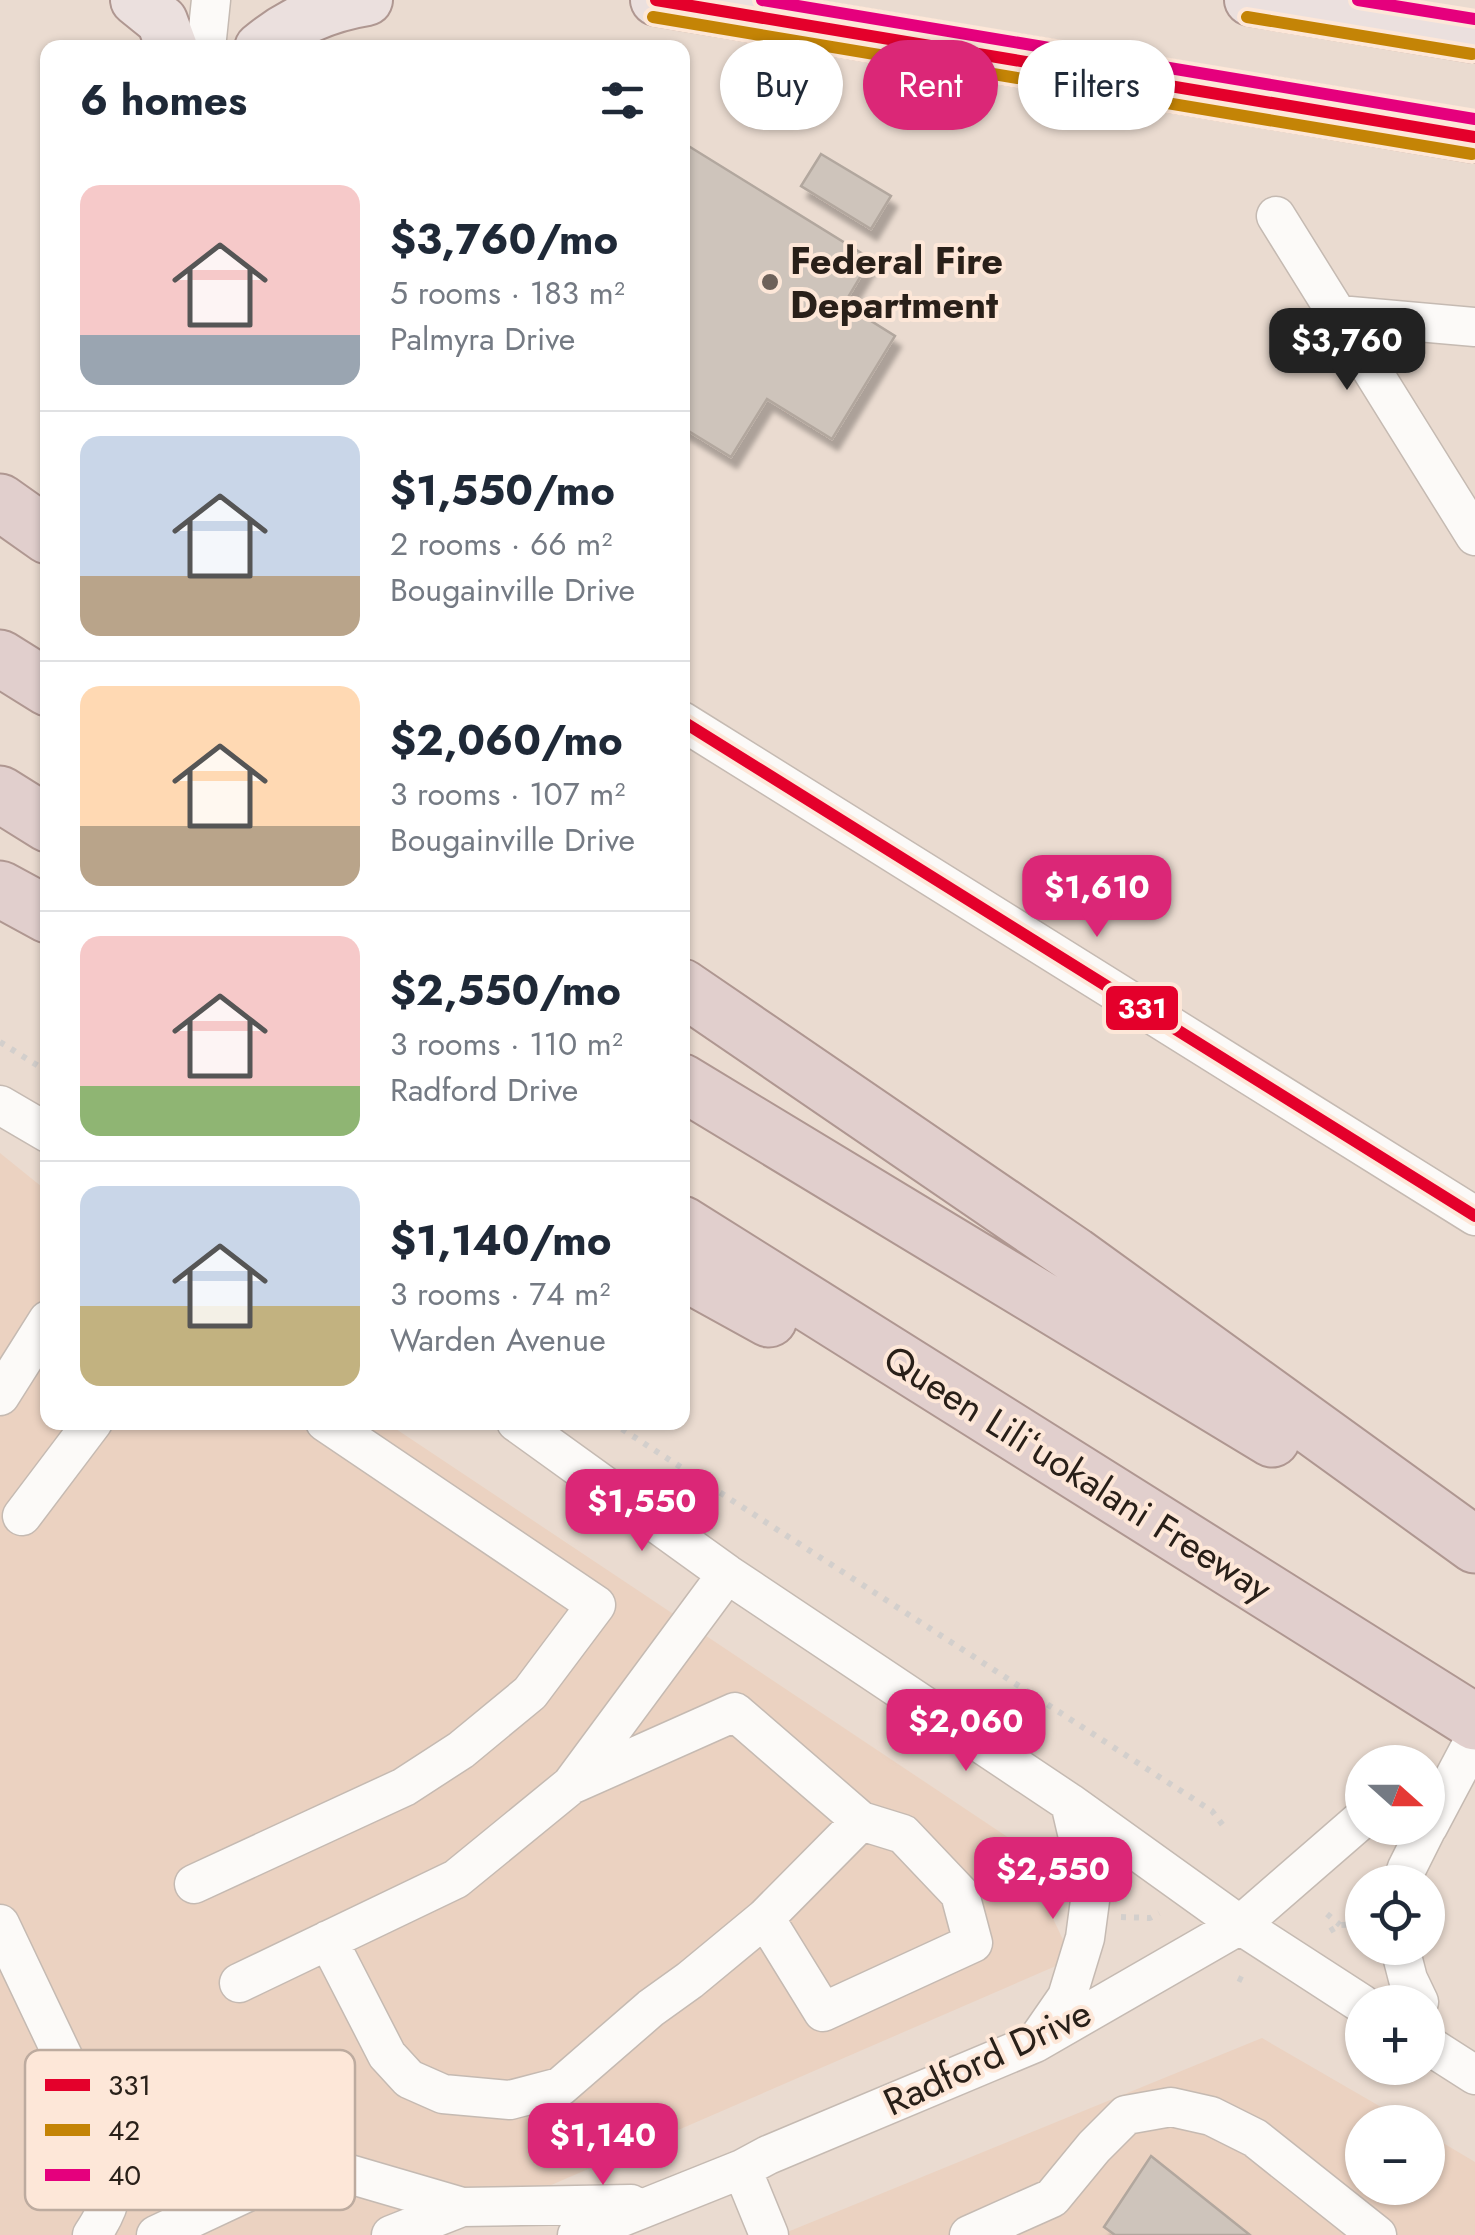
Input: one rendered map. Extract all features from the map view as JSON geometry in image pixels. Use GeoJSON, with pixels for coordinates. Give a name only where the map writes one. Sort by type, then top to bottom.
{"type":"FeatureCollection","features":[{"type":"Feature","properties":{"kind":"highway"},"geometry":{"type":"LineString","coordinates":[[0,502],[40,530]]}},
{"type":"Feature","properties":{"kind":"highway"},"geometry":{"type":"LineString","coordinates":[[0,658],[40,683]]}},
{"type":"Feature","properties":{"kind":"highway"},"geometry":{"type":"LineString","coordinates":[[0,794],[40,819]]}},
{"type":"Feature","properties":{"kind":"highway"},"geometry":{"type":"LineString","coordinates":[[0,889],[40,912]]}},
{"type":"Feature","properties":{"kind":"highway"},"geometry":{"type":"LineString","coordinates":[[690,992],[1074,1255],[1475,1545]]}},
{"type":"Feature","properties":{"kind":"highway"},"geometry":{"type":"LineString","coordinates":[[690,1087],[1475,1563]]}},
{"type":"Feature","properties":{"kind":"highway","name":"Queen Liliʻuokalani Freeway"},"geometry":{"type":"LineString","coordinates":[[690,1229],[1475,1724]]}},
{"type":"Feature","properties":{"kind":"highway"},"geometry":{"type":"LineString","coordinates":[[690,1275],[1360,1651]]}},
{"type":"Feature","properties":{"kind":"main road"},"geometry":{"type":"LineString","coordinates":[[136,0],[162,20],[169,40]]}},
{"type":"Feature","properties":{"kind":"main road"},"geometry":{"type":"LineString","coordinates":[[269,40],[278,32],[340,4],[367,0]]}},
{"type":"Feature","properties":{"kind":"main road"},"geometry":{"type":"LineString","coordinates":[[656,0],[1475,137]]}},
{"type":"Feature","properties":{"kind":"main road"},"geometry":{"type":"LineString","coordinates":[[1250,0],[1475,37]]}},
{"type":"Feature","properties":{"kind":"street"},"geometry":{"type":"LineString","coordinates":[[207,40],[211,0]]}},
{"type":"Feature","properties":{"kind":"street"},"geometry":{"type":"LineString","coordinates":[[1276,216],[1475,536]]}},
{"type":"Feature","properties":{"kind":"street"},"geometry":{"type":"LineString","coordinates":[[1339,315],[1475,327]]}},
{"type":"Feature","properties":{"kind":"street"},"geometry":{"type":"LineString","coordinates":[[690,726],[1475,1216]]}},
{"type":"Feature","properties":{"kind":"street"},"geometry":{"type":"LineString","coordinates":[[0,1105],[40,1128]]}},
{"type":"Feature","properties":{"kind":"street"},"geometry":{"type":"LineString","coordinates":[[0,1396],[40,1333]]}},
{"type":"Feature","properties":{"kind":"street"},"geometry":{"type":"LineString","coordinates":[[22,1516],[87,1430]]}},
{"type":"Feature","properties":{"kind":"street"},"geometry":{"type":"LineString","coordinates":[[194,1884],[404,1786],[461,1750],[530,1693],[596,1605],[337,1430]]}},
{"type":"Feature","properties":{"kind":"street"},"geometry":{"type":"LineString","coordinates":[[527,1430],[727,1574],[1070,1803],[1240,1926],[1345,1993]]}},
{"type":"Feature","properties":{"kind":"street"},"geometry":{"type":"LineString","coordinates":[[239,1983],[456,1879],[571,1785],[727,1574]]}},
{"type":"Feature","properties":{"kind":"street"},"geometry":{"type":"LineString","coordinates":[[571,1785],[736,1712],[861,1821],[903,1834],[960,1894],[974,1943],[822,2012],[764,1918]]}},
{"type":"Feature","properties":{"kind":"street"},"geometry":{"type":"LineString","coordinates":[[1445,1750],[1475,1724]]}},
{"type":"Feature","properties":{"kind":"street"},"geometry":{"type":"LineString","coordinates":[[1445,1795],[1475,1738]]}},
{"type":"Feature","properties":{"kind":"street"},"geometry":{"type":"LineString","coordinates":[[1035,2044],[1067,1997],[1085,1938],[1092,1893],[1070,1803]]}},
{"type":"Feature","properties":{"kind":"street"},"geometry":{"type":"LineString","coordinates":[[328,1940],[387,2054],[409,2079],[443,2094],[510,2100],[560,2087],[764,1918],[861,1821]]}},
{"type":"Feature","properties":{"kind":"street","name":"Radford Drive"},"geometry":{"type":"LineString","coordinates":[[577,2235],[1035,2044],[1240,1926],[1345,1834]]}},
{"type":"Feature","properties":{"kind":"street"},"geometry":{"type":"LineString","coordinates":[[0,1924],[60,2050]]}},
{"type":"Feature","properties":{"kind":"street"},"geometry":{"type":"LineString","coordinates":[[969,2235],[1052,2198],[1126,2115],[1170,2107],[1211,2116],[1255,2138],[1377,2235]]}},
{"type":"Feature","properties":{"kind":"street"},"geometry":{"type":"LineString","coordinates":[[742,2169],[769,2235]]}},
{"type":"Feature","properties":{"kind":"street"},"geometry":{"type":"LineString","coordinates":[[355,2171],[462,2208]]}},
{"type":"Feature","properties":{"kind":"street"},"geometry":{"type":"LineString","coordinates":[[391,2235],[462,2208],[654,2204]]}},
{"type":"Feature","properties":{"kind":"street"},"geometry":{"type":"LineString","coordinates":[[92,2235],[106,2210]]}},
{"type":"Feature","properties":{"kind":"street"},"geometry":{"type":"LineString","coordinates":[[156,2235],[215,2210]]}},
{"type":"Feature","properties":{"kind":"path"},"geometry":{"type":"LineString","coordinates":[[0,1042],[40,1067]]}},
{"type":"Feature","properties":{"kind":"path"},"geometry":{"type":"LineString","coordinates":[[622,1430],[1212,1812],[1225,1828]]}},
{"type":"Feature","properties":{"kind":"path"},"geometry":{"type":"LineString","coordinates":[[1108,1918],[1150,1918],[1159,1913]]}},
{"type":"Feature","properties":{"kind":"path"},"geometry":{"type":"LineString","coordinates":[[1327,1914],[1340,1925]]}},
{"type":"Feature","properties":{"kind":"path"},"geometry":{"type":"LineString","coordinates":[[1150,1918],[1156,1933]]}},
{"type":"Feature","properties":{"kind":"path"},"geometry":{"type":"LineString","coordinates":[[1330,1931],[1345,1925]]}},
{"type":"Feature","properties":{"kind":"path"},"geometry":{"type":"LineString","coordinates":[[1238,1978],[1250,1984]]}},
{"type":"Feature","properties":{"kind":"shaded area"},"geometry":{"type":"Polygon","coordinates":[[[0,1153],[40,1185],[40,1430],[397,1430],[1018,1844],[1072,1959],[436,2235],[0,2235],[0,1153]]]}},
{"type":"Feature","properties":{"kind":"shaded area"},"geometry":{"type":"Polygon","coordinates":[[[1262,2038],[1378,2105],[1345,2105],[1345,2205],[1445,2205],[1445,2144],[1475,2162],[1475,2235],[780,2235],[1262,2038]]]}},
{"type":"Feature","properties":{"kind":"building","name":"Federal Fire Department"},"geometry":{"type":"Polygon","coordinates":[[[690,147],[871,259],[844,304],[895,336],[832,439],[767,399],[731,457],[690,432],[690,147]]]}},
{"type":"Feature","properties":{"kind":"building"},"geometry":{"type":"Polygon","coordinates":[[[821,154],[891,196],[871,229],[801,186],[821,154]]]}},
{"type":"Feature","properties":{"kind":"building"},"geometry":{"type":"Polygon","coordinates":[[[1151,2156],[1250,2235],[1115,2235],[1104,2227],[1151,2156]]]}},
{"type":"Feature","properties":{"kind":"transit line","name":"331"},"geometry":{"type":"LineString","coordinates":[[656,0],[1475,137]]}},
{"type":"Feature","properties":{"kind":"transit line","name":"40"},"geometry":{"type":"LineString","coordinates":[[762,0],[1475,119]]}},
{"type":"Feature","properties":{"kind":"transit line","name":"40"},"geometry":{"type":"LineString","coordinates":[[1358,0],[1475,19]]}},
{"type":"Feature","properties":{"kind":"transit line","name":"42"},"geometry":{"type":"LineString","coordinates":[[653,17],[1472,154]]}},
{"type":"Feature","properties":{"kind":"transit line","name":"42"},"geometry":{"type":"LineString","coordinates":[[1247,17],[1472,54]]}},
{"type":"Feature","properties":{"kind":"transit line","name":"331"},"geometry":{"type":"LineString","coordinates":[[690,726],[1475,1216]]}},
{"type":"Feature","properties":{"kind":"place","name":"Federal Fire Department"},"geometry":{"type":"Point","coordinates":[770,282]}}]}
